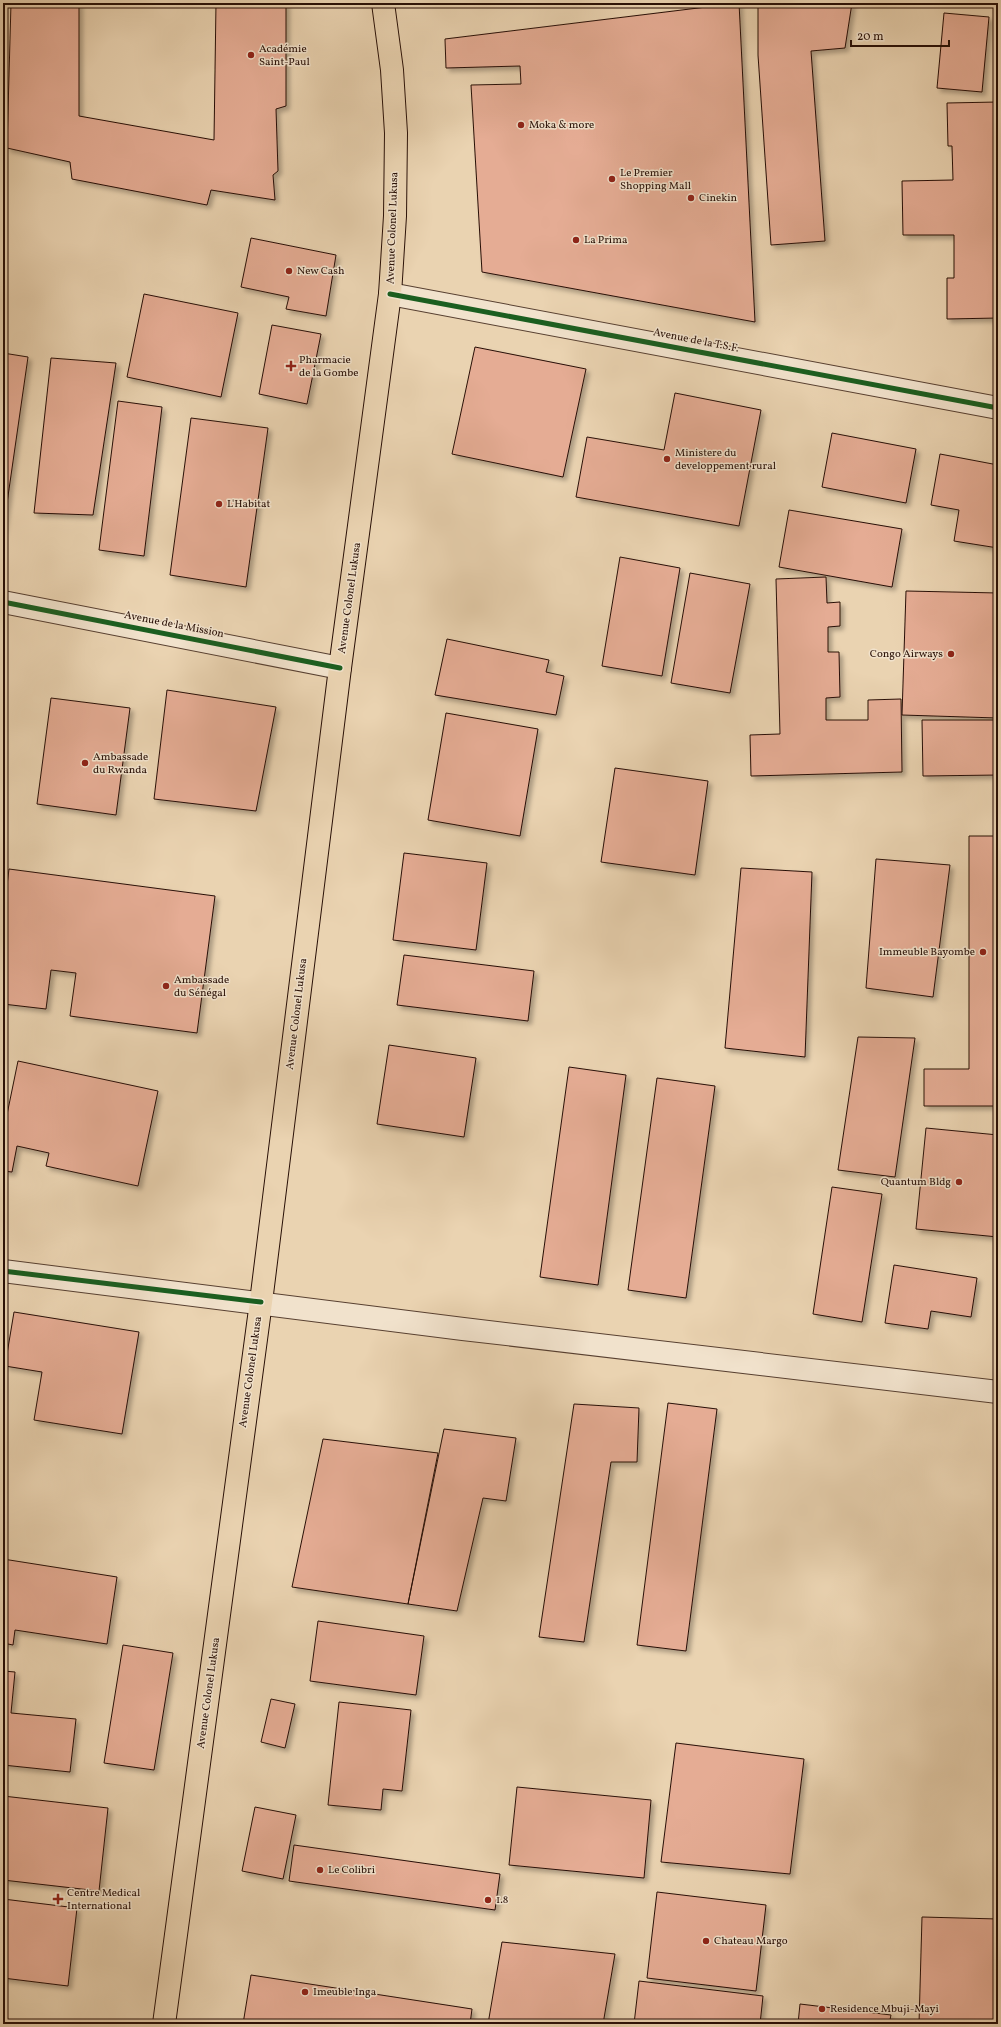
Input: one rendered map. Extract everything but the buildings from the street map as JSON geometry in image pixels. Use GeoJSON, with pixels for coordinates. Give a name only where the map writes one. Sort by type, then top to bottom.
{"type":"FeatureCollection","features":[{"type":"Feature","properties":{"kind":"main road","name":"Avenue Colonel Lukusa"},"geometry":{"type":"LineString","coordinates":[[164,2024],[261,1302],[340,668],[390,294],[395,216],[396,132],[392,70],[383,3]]}},
{"type":"Feature","properties":{"kind":"street","name":"Avenue de la T.S.F."},"geometry":{"type":"LineString","coordinates":[[390,294],[998,408]]}},
{"type":"Feature","properties":{"kind":"street","name":"Avenue de la Mission"},"geometry":{"type":"LineString","coordinates":[[3,602],[340,668]]}},
{"type":"Feature","properties":{"kind":"street"},"geometry":{"type":"LineString","coordinates":[[3,1271],[261,1302],[463,1329],[998,1392]]}},
{"type":"Feature","properties":{"kind":"cycle path"},"geometry":{"type":"LineString","coordinates":[[390,294],[998,408]]}},
{"type":"Feature","properties":{"kind":"cycle path"},"geometry":{"type":"LineString","coordinates":[[3,602],[340,668]]}},
{"type":"Feature","properties":{"kind":"cycle path"},"geometry":{"type":"LineString","coordinates":[[3,1271],[261,1302]]}},
{"type":"Feature","properties":{"kind":"place","name":"Académie Saint-Paul"},"geometry":{"type":"Point","coordinates":[251,55]}},
{"type":"Feature","properties":{"kind":"place","name":"Moka & more"},"geometry":{"type":"Point","coordinates":[521,125]}},
{"type":"Feature","properties":{"kind":"place","name":"Le Premier Shopping Mall"},"geometry":{"type":"Point","coordinates":[612,179]}},
{"type":"Feature","properties":{"kind":"place","name":"Cinekin"},"geometry":{"type":"Point","coordinates":[691,198]}},
{"type":"Feature","properties":{"kind":"place","name":"La Prima"},"geometry":{"type":"Point","coordinates":[576,240]}},
{"type":"Feature","properties":{"kind":"place","name":"New Cash"},"geometry":{"type":"Point","coordinates":[289,271]}},
{"type":"Feature","properties":{"kind":"place","name":"Pharmacie de la Gombe"},"geometry":{"type":"Point","coordinates":[291,366]}},
{"type":"Feature","properties":{"kind":"place","name":"Ministere du developpement rural"},"geometry":{"type":"Point","coordinates":[667,459]}},
{"type":"Feature","properties":{"kind":"place","name":"L'Habitat"},"geometry":{"type":"Point","coordinates":[219,504]}},
{"type":"Feature","properties":{"kind":"place","name":"Congo Airways"},"geometry":{"type":"Point","coordinates":[951,654]}},
{"type":"Feature","properties":{"kind":"place","name":"Ambassade du Rwanda"},"geometry":{"type":"Point","coordinates":[85,763]}},
{"type":"Feature","properties":{"kind":"place","name":"Immeuble Bayombe"},"geometry":{"type":"Point","coordinates":[983,952]}},
{"type":"Feature","properties":{"kind":"place","name":"Ambassade du Sénégal"},"geometry":{"type":"Point","coordinates":[166,986]}},
{"type":"Feature","properties":{"kind":"place","name":"Quantum Bldg"},"geometry":{"type":"Point","coordinates":[959,1182]}},
{"type":"Feature","properties":{"kind":"place","name":"Le Colibri"},"geometry":{"type":"Point","coordinates":[320,1870]}},
{"type":"Feature","properties":{"kind":"place","name":"Centre Medical International"},"geometry":{"type":"Point","coordinates":[58,1899]}},
{"type":"Feature","properties":{"kind":"place","name":"1.8"},"geometry":{"type":"Point","coordinates":[488,1900]}},
{"type":"Feature","properties":{"kind":"place","name":"Chateau Margo"},"geometry":{"type":"Point","coordinates":[706,1941]}},
{"type":"Feature","properties":{"kind":"place","name":"Imeuble Inga"},"geometry":{"type":"Point","coordinates":[305,1992]}},
{"type":"Feature","properties":{"kind":"place","name":"Residence Mbuji-Mayi"},"geometry":{"type":"Point","coordinates":[822,2009]}}]}
